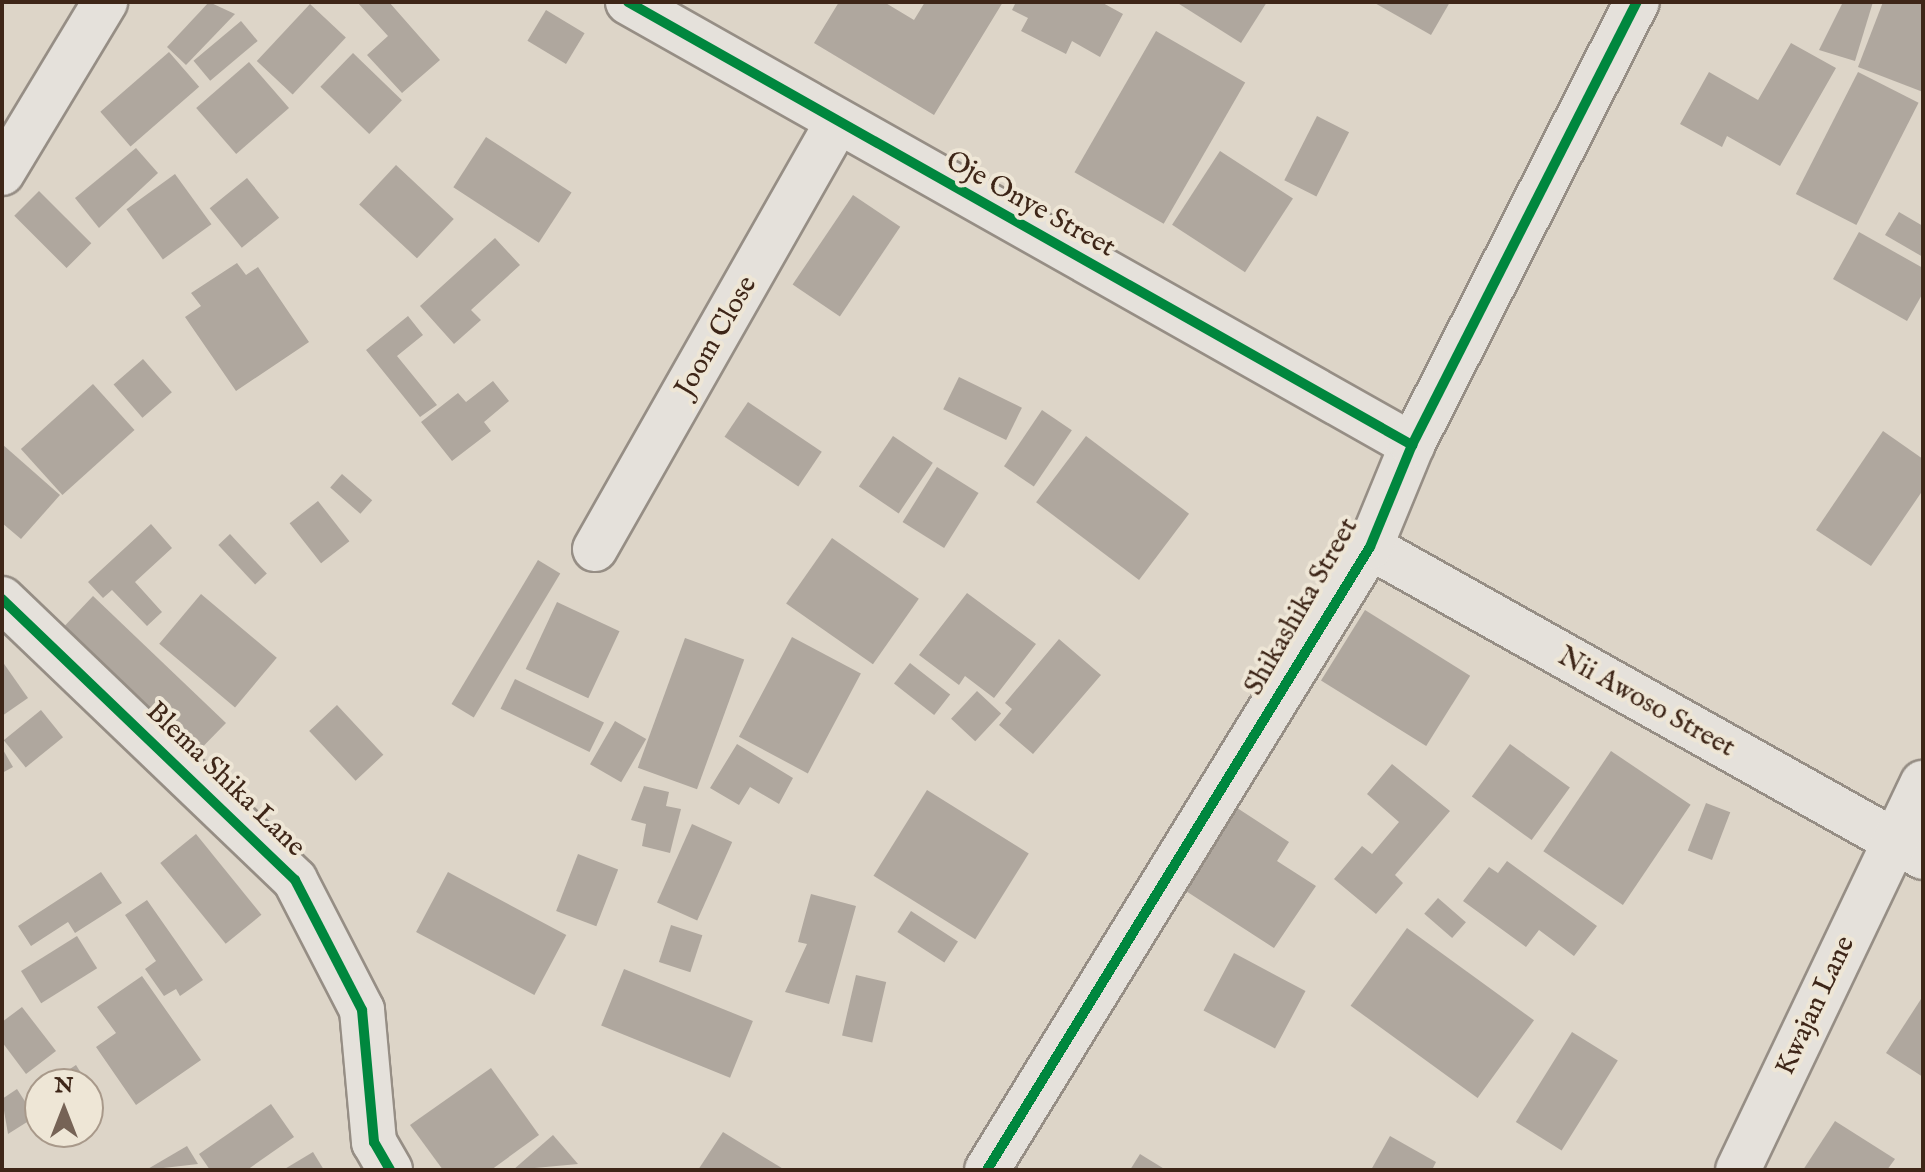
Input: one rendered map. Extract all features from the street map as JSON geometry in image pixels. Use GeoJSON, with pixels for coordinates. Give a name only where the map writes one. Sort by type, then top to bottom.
{"type":"FeatureCollection","features":[{"type":"Feature","properties":{"kind":"street"},"geometry":{"type":"LineString","coordinates":[[2,173],[105,2]]}},
{"type":"Feature","properties":{"kind":"street","name":"Oje Onye Street"},"geometry":{"type":"LineString","coordinates":[[628,2],[836,124],[1412,445]]}},
{"type":"Feature","properties":{"kind":"street","name":"Shikashika Street"},"geometry":{"type":"LineString","coordinates":[[987,1170],[1370,547],[1412,445],[1637,2]]}},
{"type":"Feature","properties":{"kind":"street","name":"Joom Close"},"geometry":{"type":"LineString","coordinates":[[595,549],[836,124]]}},
{"type":"Feature","properties":{"kind":"street","name":"Nii Awoso Street"},"geometry":{"type":"LineString","coordinates":[[1370,547],[1908,850]]}},
{"type":"Feature","properties":{"kind":"street","name":"Blema Shika Lane"},"geometry":{"type":"LineString","coordinates":[[2,599],[295,880],[362,1010],[374,1142],[390,1170]]}},
{"type":"Feature","properties":{"kind":"street","name":"Kwajan Lane"},"geometry":{"type":"LineString","coordinates":[[1738,1170],[1908,850],[1923,783]]}},
{"type":"Feature","properties":{"kind":"building"},"geometry":{"type":"Polygon","coordinates":[[[209,2],[235,14],[186,65],[167,47],[209,2]]]}},
{"type":"Feature","properties":{"kind":"building"},"geometry":{"type":"Polygon","coordinates":[[[357,2],[389,2],[440,60],[402,93],[367,55],[388,36],[357,2]]]}},
{"type":"Feature","properties":{"kind":"building"},"geometry":{"type":"Polygon","coordinates":[[[839,2],[884,2],[914,20],[925,2],[1003,2],[934,115],[814,43],[839,2]]]}},
{"type":"Feature","properties":{"kind":"building"},"geometry":{"type":"Polygon","coordinates":[[[1016,2],[1101,2],[1123,14],[1100,57],[1072,41],[1066,54],[1021,31],[1028,18],[1012,10],[1016,2]]]}},
{"type":"Feature","properties":{"kind":"building"},"geometry":{"type":"Polygon","coordinates":[[[1176,2],[1267,2],[1241,43],[1176,2]]]}},
{"type":"Feature","properties":{"kind":"building"},"geometry":{"type":"Polygon","coordinates":[[[1373,2],[1450,2],[1431,35],[1373,2]]]}},
{"type":"Feature","properties":{"kind":"building"},"geometry":{"type":"Polygon","coordinates":[[[1843,2],[1873,2],[1855,61],[1819,50],[1843,2]]]}},
{"type":"Feature","properties":{"kind":"building"},"geometry":{"type":"Polygon","coordinates":[[[1883,2],[1923,2],[1923,92],[1858,67],[1883,2]]]}},
{"type":"Feature","properties":{"kind":"building"},"geometry":{"type":"Polygon","coordinates":[[[310,4],[346,37],[293,94],[257,61],[310,4]]]}},
{"type":"Feature","properties":{"kind":"building"},"geometry":{"type":"Polygon","coordinates":[[[546,10],[585,33],[566,64],[527,41],[546,10]]]}},
{"type":"Feature","properties":{"kind":"building"},"geometry":{"type":"Polygon","coordinates":[[[241,21],[258,41],[210,81],[194,61],[241,21]]]}},
{"type":"Feature","properties":{"kind":"building"},"geometry":{"type":"Polygon","coordinates":[[[1156,31],[1245,82],[1164,224],[1074,172],[1156,31]]]}},
{"type":"Feature","properties":{"kind":"building"},"geometry":{"type":"Polygon","coordinates":[[[1791,43],[1836,68],[1780,166],[1727,136],[1722,147],[1680,124],[1709,72],[1758,100],[1791,43]]]}},
{"type":"Feature","properties":{"kind":"building"},"geometry":{"type":"Polygon","coordinates":[[[169,52],[199,87],[131,146],[100,112],[169,52]]]}},
{"type":"Feature","properties":{"kind":"building"},"geometry":{"type":"Polygon","coordinates":[[[353,53],[402,100],[369,134],[320,87],[353,53]]]}},
{"type":"Feature","properties":{"kind":"building"},"geometry":{"type":"Polygon","coordinates":[[[249,62],[289,108],[236,154],[196,108],[249,62]]]}},
{"type":"Feature","properties":{"kind":"building"},"geometry":{"type":"Polygon","coordinates":[[[1858,72],[1919,103],[1856,225],[1796,194],[1858,72]]]}},
{"type":"Feature","properties":{"kind":"building"},"geometry":{"type":"Polygon","coordinates":[[[1317,116],[1349,132],[1316,196],[1284,180],[1317,116]]]}},
{"type":"Feature","properties":{"kind":"building"},"geometry":{"type":"Polygon","coordinates":[[[486,137],[572,193],[539,243],[453,187],[486,137]]]}},
{"type":"Feature","properties":{"kind":"building"},"geometry":{"type":"Polygon","coordinates":[[[136,148],[158,173],[99,228],[75,198],[136,148]]]}},
{"type":"Feature","properties":{"kind":"building"},"geometry":{"type":"Polygon","coordinates":[[[1220,151],[1293,198],[1245,272],[1172,225],[1220,151]]]}},
{"type":"Feature","properties":{"kind":"building"},"geometry":{"type":"Polygon","coordinates":[[[396,165],[454,219],[417,258],[359,204],[396,165]]]}},
{"type":"Feature","properties":{"kind":"building"},"geometry":{"type":"Polygon","coordinates":[[[175,174],[211,224],[163,259],[126,209],[175,174]]]}},
{"type":"Feature","properties":{"kind":"building"},"geometry":{"type":"Polygon","coordinates":[[[247,178],[279,218],[242,248],[210,208],[247,178]]]}},
{"type":"Feature","properties":{"kind":"building"},"geometry":{"type":"Polygon","coordinates":[[[39,191],[91,243],[67,268],[14,216],[39,191]]]}},
{"type":"Feature","properties":{"kind":"building"},"geometry":{"type":"Polygon","coordinates":[[[853,195],[900,227],[840,316],[793,285],[853,195]]]}},
{"type":"Feature","properties":{"kind":"building"},"geometry":{"type":"Polygon","coordinates":[[[1899,212],[1923,226],[1923,257],[1885,235],[1899,212]]]}},
{"type":"Feature","properties":{"kind":"building"},"geometry":{"type":"Polygon","coordinates":[[[1859,232],[1923,268],[1923,293],[1907,321],[1833,279],[1859,232]]]}},
{"type":"Feature","properties":{"kind":"building"},"geometry":{"type":"Polygon","coordinates":[[[495,238],[520,265],[471,310],[481,320],[454,344],[420,306],[495,238]]]}},
{"type":"Feature","properties":{"kind":"building"},"geometry":{"type":"Polygon","coordinates":[[[237,263],[246,275],[258,267],[309,342],[236,391],[185,317],[201,306],[191,293],[237,263]]]}},
{"type":"Feature","properties":{"kind":"building"},"geometry":{"type":"Polygon","coordinates":[[[408,316],[423,335],[397,356],[437,405],[420,417],[366,350],[408,316]]]}},
{"type":"Feature","properties":{"kind":"building"},"geometry":{"type":"Polygon","coordinates":[[[143,359],[172,392],[142,418],[114,385],[143,359]]]}},
{"type":"Feature","properties":{"kind":"building"},"geometry":{"type":"Polygon","coordinates":[[[959,377],[1022,408],[1006,440],[943,409],[959,377]]]}},
{"type":"Feature","properties":{"kind":"building"},"geometry":{"type":"Polygon","coordinates":[[[493,381],[509,401],[484,422],[491,431],[452,461],[421,422],[458,393],[466,402],[493,381]]]}},
{"type":"Feature","properties":{"kind":"building"},"geometry":{"type":"Polygon","coordinates":[[[93,384],[134,430],[62,495],[21,449],[93,384]]]}},
{"type":"Feature","properties":{"kind":"building"},"geometry":{"type":"Polygon","coordinates":[[[748,402],[822,452],[798,487],[725,437],[748,402]]]}},
{"type":"Feature","properties":{"kind":"building"},"geometry":{"type":"Polygon","coordinates":[[[1042,410],[1072,430],[1034,487],[1004,466],[1042,410]]]}},
{"type":"Feature","properties":{"kind":"building"},"geometry":{"type":"Polygon","coordinates":[[[1883,431],[1923,459],[1923,490],[1871,566],[1816,530],[1883,431]]]}},
{"type":"Feature","properties":{"kind":"building"},"geometry":{"type":"Polygon","coordinates":[[[893,436],[933,463],[899,513],[859,487],[893,436]]]}},
{"type":"Feature","properties":{"kind":"building"},"geometry":{"type":"Polygon","coordinates":[[[1086,436],[1189,514],[1139,580],[1036,502],[1086,436]]]}},
{"type":"Feature","properties":{"kind":"building"},"geometry":{"type":"Polygon","coordinates":[[[2,444],[60,495],[21,539],[2,523],[2,444]]]}},
{"type":"Feature","properties":{"kind":"building"},"geometry":{"type":"Polygon","coordinates":[[[937,467],[979,493],[944,548],[903,522],[937,467]]]}},
{"type":"Feature","properties":{"kind":"building"},"geometry":{"type":"Polygon","coordinates":[[[342,474],[372,500],[360,514],[330,488],[342,474]]]}},
{"type":"Feature","properties":{"kind":"building"},"geometry":{"type":"Polygon","coordinates":[[[318,501],[349,541],[321,563],[290,523],[318,501]]]}},
{"type":"Feature","properties":{"kind":"building"},"geometry":{"type":"Polygon","coordinates":[[[151,524],[172,548],[135,582],[162,612],[147,626],[112,590],[103,598],[88,582],[151,524]]]}},
{"type":"Feature","properties":{"kind":"building"},"geometry":{"type":"Polygon","coordinates":[[[230,534],[267,573],[255,584],[218,545],[230,534]]]}},
{"type":"Feature","properties":{"kind":"building"},"geometry":{"type":"Polygon","coordinates":[[[832,538],[919,599],[873,664],[786,604],[832,538]]]}},
{"type":"Feature","properties":{"kind":"building"},"geometry":{"type":"Polygon","coordinates":[[[538,560],[560,573],[474,717],[451,704],[538,560]]]}},
{"type":"Feature","properties":{"kind":"building"},"geometry":{"type":"Polygon","coordinates":[[[967,593],[1036,644],[994,698],[965,676],[959,685],[919,655],[967,593]]]}},
{"type":"Feature","properties":{"kind":"building"},"geometry":{"type":"Polygon","coordinates":[[[201,594],[277,658],[235,707],[159,644],[201,594]]]}},
{"type":"Feature","properties":{"kind":"building"},"geometry":{"type":"Polygon","coordinates":[[[93,596],[226,723],[183,767],[57,634],[93,596]]]}},
{"type":"Feature","properties":{"kind":"building"},"geometry":{"type":"Polygon","coordinates":[[[557,602],[620,631],[588,698],[526,669],[557,602]]]}},
{"type":"Feature","properties":{"kind":"building"},"geometry":{"type":"Polygon","coordinates":[[[1365,610],[1470,676],[1426,746],[1321,680],[1365,610]]]}},
{"type":"Feature","properties":{"kind":"building"},"geometry":{"type":"Polygon","coordinates":[[[792,637],[861,674],[808,773],[739,737],[792,637]]]}},
{"type":"Feature","properties":{"kind":"building"},"geometry":{"type":"Polygon","coordinates":[[[685,638],[744,660],[697,789],[638,768],[685,638]]]}},
{"type":"Feature","properties":{"kind":"building"},"geometry":{"type":"Polygon","coordinates":[[[1059,639],[1101,675],[1033,754],[999,725],[1012,709],[1005,703],[1059,639]]]}},
{"type":"Feature","properties":{"kind":"building"},"geometry":{"type":"Polygon","coordinates":[[[2,661],[28,698],[2,716],[2,661]]]}},
{"type":"Feature","properties":{"kind":"building"},"geometry":{"type":"Polygon","coordinates":[[[910,663],[950,694],[934,715],[894,683],[910,663]]]}},
{"type":"Feature","properties":{"kind":"building"},"geometry":{"type":"Polygon","coordinates":[[[515,679],[604,722],[590,752],[501,709],[515,679]]]}},
{"type":"Feature","properties":{"kind":"building"},"geometry":{"type":"Polygon","coordinates":[[[977,691],[1001,714],[975,741],[951,719],[977,691]]]}},
{"type":"Feature","properties":{"kind":"building"},"geometry":{"type":"Polygon","coordinates":[[[337,705],[383,755],[356,781],[309,731],[337,705]]]}},
{"type":"Feature","properties":{"kind":"building"},"geometry":{"type":"Polygon","coordinates":[[[41,710],[63,737],[26,767],[4,740],[41,710]]]}},
{"type":"Feature","properties":{"kind":"building"},"geometry":{"type":"Polygon","coordinates":[[[615,721],[646,739],[621,782],[590,764],[615,721]]]}},
{"type":"Feature","properties":{"kind":"building"},"geometry":{"type":"Polygon","coordinates":[[[737,744],[793,778],[779,804],[750,787],[739,805],[710,788],[737,744]]]}},
{"type":"Feature","properties":{"kind":"building"},"geometry":{"type":"Polygon","coordinates":[[[1510,744],[1570,787],[1532,840],[1472,797],[1510,744]]]}},
{"type":"Feature","properties":{"kind":"building"},"geometry":{"type":"Polygon","coordinates":[[[2,748],[13,767],[2,773],[2,748]]]}},
{"type":"Feature","properties":{"kind":"building"},"geometry":{"type":"Polygon","coordinates":[[[1611,751],[1691,805],[1623,905],[1543,851],[1611,751]]]}},
{"type":"Feature","properties":{"kind":"building"},"geometry":{"type":"Polygon","coordinates":[[[1392,764],[1450,811],[1395,875],[1403,883],[1376,914],[1334,879],[1362,846],[1372,854],[1399,822],[1367,794],[1392,764]]]}},
{"type":"Feature","properties":{"kind":"building"},"geometry":{"type":"Polygon","coordinates":[[[644,786],[669,792],[666,806],[681,809],[670,853],[642,846],[646,824],[631,820],[644,786]]]}},
{"type":"Feature","properties":{"kind":"building"},"geometry":{"type":"Polygon","coordinates":[[[927,790],[1029,854],[975,939],[873,876],[927,790]]]}},
{"type":"Feature","properties":{"kind":"building"},"geometry":{"type":"Polygon","coordinates":[[[1225,800],[1289,842],[1277,861],[1316,886],[1274,948],[1172,882],[1225,800]]]}},
{"type":"Feature","properties":{"kind":"building"},"geometry":{"type":"Polygon","coordinates":[[[1706,803],[1730,812],[1712,860],[1688,851],[1706,803]]]}},
{"type":"Feature","properties":{"kind":"building"},"geometry":{"type":"Polygon","coordinates":[[[692,824],[732,842],[697,920],[657,903],[692,824]]]}},
{"type":"Feature","properties":{"kind":"building"},"geometry":{"type":"Polygon","coordinates":[[[196,834],[261,915],[226,944],[160,863],[196,834]]]}},
{"type":"Feature","properties":{"kind":"building"},"geometry":{"type":"Polygon","coordinates":[[[578,854],[618,869],[596,926],[556,911],[578,854]]]}},
{"type":"Feature","properties":{"kind":"building"},"geometry":{"type":"Polygon","coordinates":[[[1507,861],[1597,926],[1574,956],[1539,930],[1526,947],[1463,901],[1489,867],[1498,873],[1507,861]]]}},
{"type":"Feature","properties":{"kind":"building"},"geometry":{"type":"Polygon","coordinates":[[[101,872],[122,903],[75,933],[68,922],[31,946],[18,926],[101,872]]]}},
{"type":"Feature","properties":{"kind":"building"},"geometry":{"type":"Polygon","coordinates":[[[448,872],[566,935],[534,995],[416,932],[448,872]]]}},
{"type":"Feature","properties":{"kind":"building"},"geometry":{"type":"Polygon","coordinates":[[[811,894],[856,906],[829,1004],[785,992],[807,944],[798,942],[811,894]]]}},
{"type":"Feature","properties":{"kind":"building"},"geometry":{"type":"Polygon","coordinates":[[[1438,898],[1466,922],[1452,938],[1424,914],[1438,898]]]}},
{"type":"Feature","properties":{"kind":"building"},"geometry":{"type":"Polygon","coordinates":[[[147,900],[203,980],[180,996],[176,989],[164,996],[145,969],[156,961],[125,915],[147,900]]]}},
{"type":"Feature","properties":{"kind":"building"},"geometry":{"type":"Polygon","coordinates":[[[911,911],[958,941],[944,962],[897,932],[911,911]]]}},
{"type":"Feature","properties":{"kind":"building"},"geometry":{"type":"Polygon","coordinates":[[[671,925],[702,935],[690,972],[659,962],[671,925]]]}},
{"type":"Feature","properties":{"kind":"building"},"geometry":{"type":"Polygon","coordinates":[[[1407,928],[1534,1020],[1478,1098],[1351,1006],[1407,928]]]}},
{"type":"Feature","properties":{"kind":"building"},"geometry":{"type":"Polygon","coordinates":[[[77,936],[97,968],[41,1003],[21,971],[77,936]]]}},
{"type":"Feature","properties":{"kind":"building"},"geometry":{"type":"Polygon","coordinates":[[[1234,953],[1306,991],[1275,1048],[1203,1010],[1234,953]]]}},
{"type":"Feature","properties":{"kind":"building"},"geometry":{"type":"Polygon","coordinates":[[[624,969],[753,1021],[730,1078],[601,1026],[624,969]]]}},
{"type":"Feature","properties":{"kind":"building"},"geometry":{"type":"Polygon","coordinates":[[[856,975],[886,982],[872,1042],[842,1035],[856,975]]]}},
{"type":"Feature","properties":{"kind":"building"},"geometry":{"type":"Polygon","coordinates":[[[142,976],[201,1060],[136,1105],[96,1047],[116,1033],[97,1007],[142,976]]]}},
{"type":"Feature","properties":{"kind":"building"},"geometry":{"type":"Polygon","coordinates":[[[1923,996],[1923,1077],[1886,1053],[1923,996]]]}},
{"type":"Feature","properties":{"kind":"building"},"geometry":{"type":"Polygon","coordinates":[[[22,1007],[56,1051],[34,1068],[24,1068],[24,1071],[2,1042],[2,1022],[22,1007]]]}},
{"type":"Feature","properties":{"kind":"building"},"geometry":{"type":"Polygon","coordinates":[[[1572,1032],[1618,1061],[1562,1151],[1516,1122],[1572,1032]]]}},
{"type":"Feature","properties":{"kind":"building"},"geometry":{"type":"Polygon","coordinates":[[[491,1068],[539,1135],[491,1170],[443,1170],[410,1125],[491,1068]]]}},
{"type":"Feature","properties":{"kind":"building"},"geometry":{"type":"Polygon","coordinates":[[[17,1089],[24,1100],[24,1124],[8,1134],[2,1099],[17,1089]]]}},
{"type":"Feature","properties":{"kind":"building"},"geometry":{"type":"Polygon","coordinates":[[[271,1104],[294,1137],[247,1170],[210,1170],[199,1154],[271,1104]]]}},
{"type":"Feature","properties":{"kind":"building"},"geometry":{"type":"Polygon","coordinates":[[[1835,1121],[1895,1159],[1887,1170],[1803,1170],[1835,1121]]]}},
{"type":"Feature","properties":{"kind":"building"},"geometry":{"type":"Polygon","coordinates":[[[723,1132],[785,1170],[698,1170],[723,1132]]]}},
{"type":"Feature","properties":{"kind":"building"},"geometry":{"type":"Polygon","coordinates":[[[553,1135],[578,1164],[513,1170],[553,1135]]]}},
{"type":"Feature","properties":{"kind":"building"},"geometry":{"type":"Polygon","coordinates":[[[1390,1136],[1436,1162],[1432,1170],[1371,1170],[1390,1136]]]}},
{"type":"Feature","properties":{"kind":"building"},"geometry":{"type":"Polygon","coordinates":[[[187,1146],[198,1164],[146,1170],[187,1146]]]}},
{"type":"Feature","properties":{"kind":"building"},"geometry":{"type":"Polygon","coordinates":[[[313,1152],[324,1170],[283,1170],[313,1152]]]}},
{"type":"Feature","properties":{"kind":"building"},"geometry":{"type":"Polygon","coordinates":[[[1140,1154],[1166,1170],[1130,1170],[1140,1154]]]}},
{"type":"Feature","properties":{"kind":"cycle path"},"geometry":{"type":"LineString","coordinates":[[628,2],[1412,445]]}},
{"type":"Feature","properties":{"kind":"cycle path"},"geometry":{"type":"LineString","coordinates":[[987,1170],[1370,547],[1412,445],[1637,2]]}},
{"type":"Feature","properties":{"kind":"cycle path"},"geometry":{"type":"LineString","coordinates":[[2,599],[295,880],[362,1010],[374,1142],[390,1170]]}}]}
